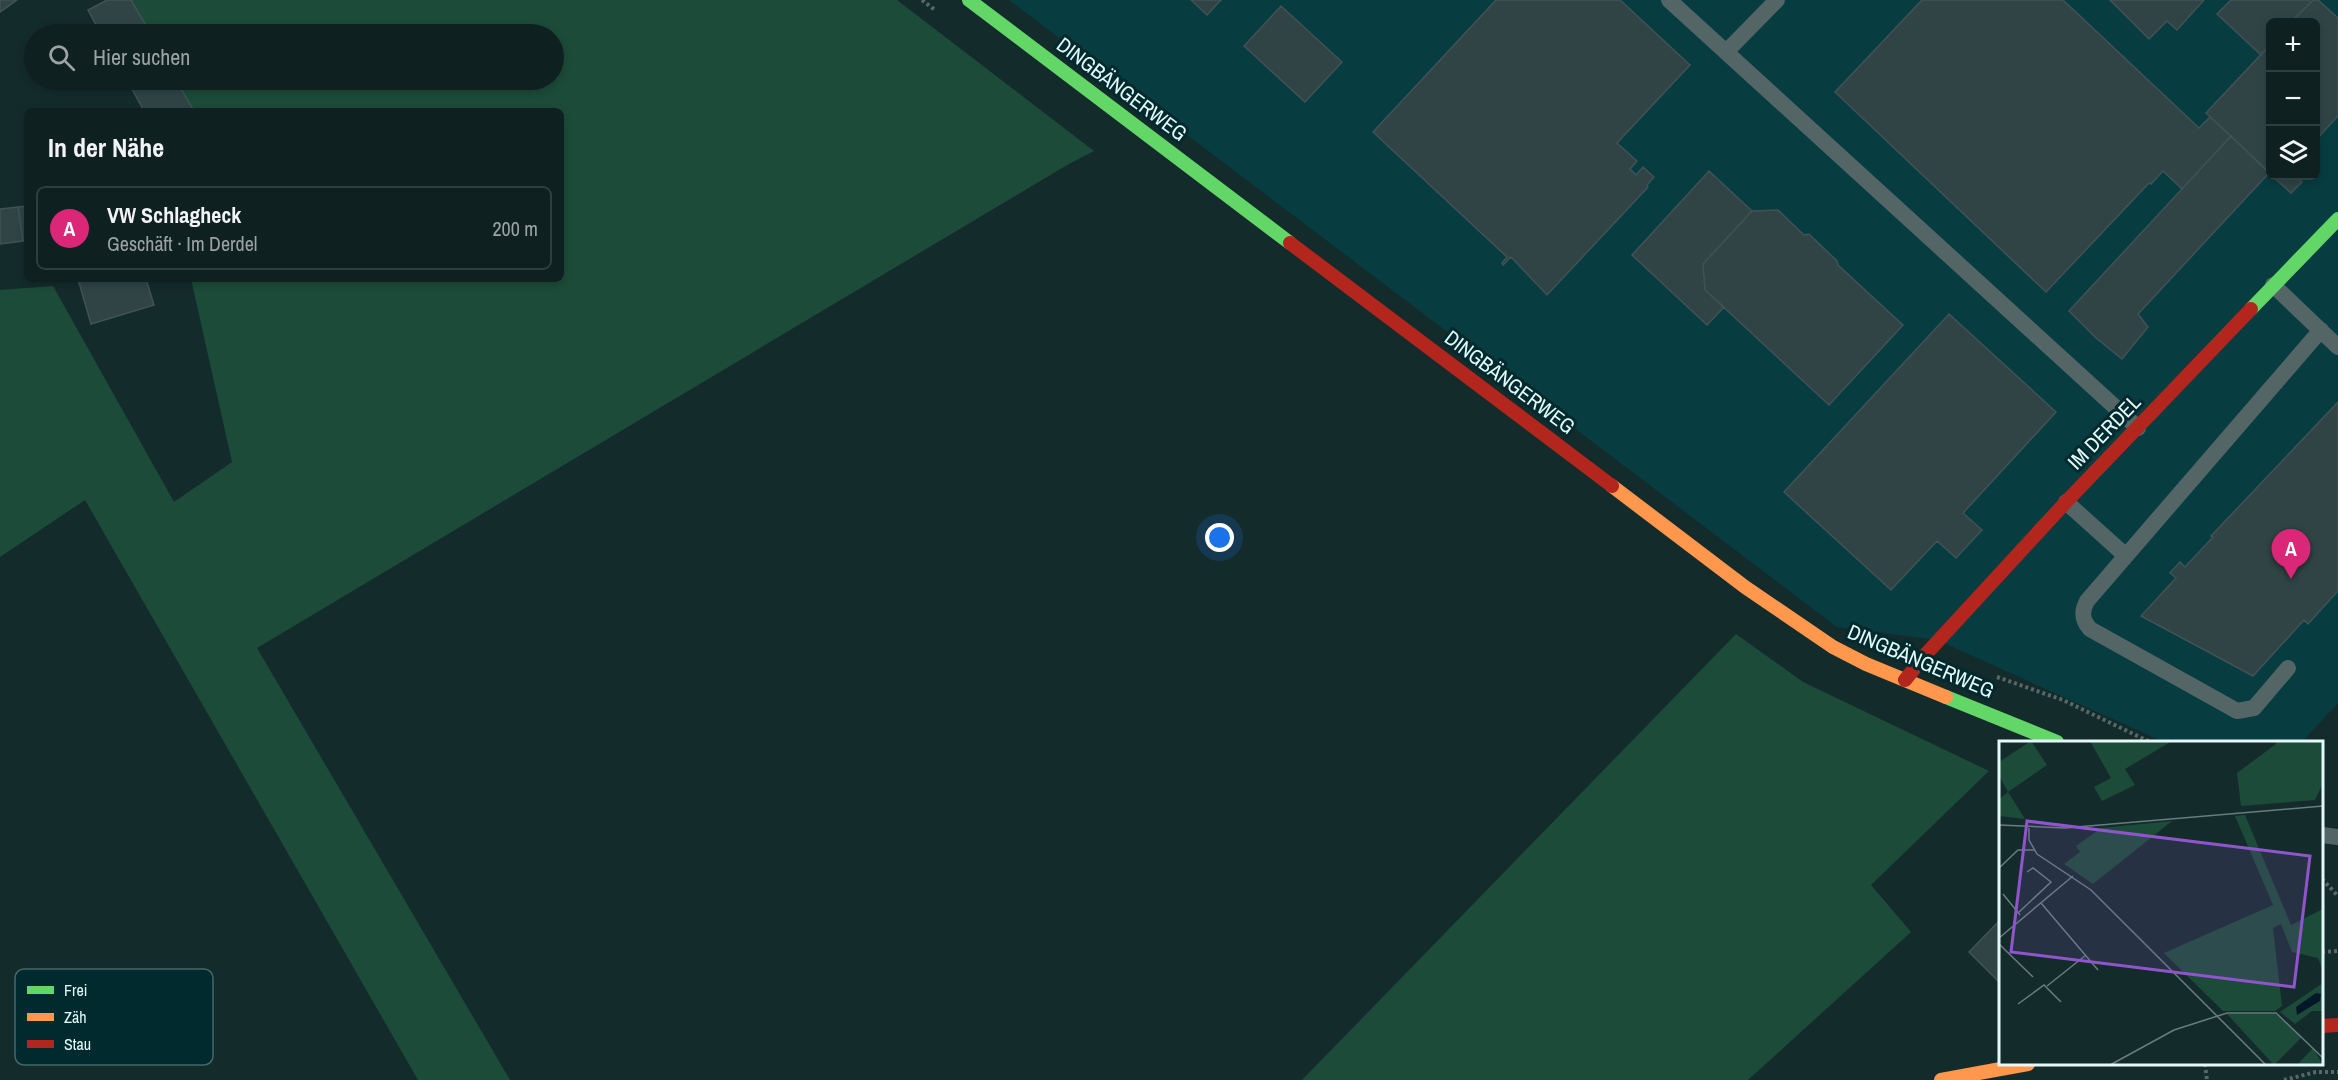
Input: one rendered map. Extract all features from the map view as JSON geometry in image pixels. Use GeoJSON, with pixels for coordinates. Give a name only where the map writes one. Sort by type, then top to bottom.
{"type":"FeatureCollection","features":[{"type":"Feature","properties":{"kind":"main road","name":"DINGBÄNGERWEG"},"geometry":{"type":"LineString","coordinates":[[969,0],[1745,587],[1833,647],[1905,680],[2055,741]]}},
{"type":"Feature","properties":{"kind":"main road","name":"IM DERDEL"},"geometry":{"type":"LineString","coordinates":[[1905,680],[1927,652],[2066,502],[2338,219]]}},
{"type":"Feature","properties":{"kind":"main road"},"geometry":{"type":"LineString","coordinates":[[1941,1080],[2023,1065]]}},
{"type":"Feature","properties":{"kind":"lane"},"geometry":{"type":"LineString","coordinates":[[1669,0],[2138,428]]}},
{"type":"Feature","properties":{"kind":"lane"},"geometry":{"type":"LineString","coordinates":[[1726,52],[1777,0]]}},
{"type":"Feature","properties":{"kind":"lane"},"geometry":{"type":"LineString","coordinates":[[2273,285],[2338,347]]}},
{"type":"Feature","properties":{"kind":"lane"},"geometry":{"type":"LineString","coordinates":[[2288,668],[2254,708],[2237,711],[2090,629],[2083,616],[2083,607],[2321,330]]}},
{"type":"Feature","properties":{"kind":"lane"},"geometry":{"type":"LineString","coordinates":[[2066,502],[2126,556]]}},
{"type":"Feature","properties":{"kind":"lane"},"geometry":{"type":"LineString","coordinates":[[2323,835],[2338,837]]}},
{"type":"Feature","properties":{"kind":"path"},"geometry":{"type":"LineString","coordinates":[[2323,880],[2338,896]]}},
{"type":"Feature","properties":{"kind":"path"},"geometry":{"type":"LineString","coordinates":[[2323,952],[2338,951]]}},
{"type":"Feature","properties":{"kind":"path"},"geometry":{"type":"LineString","coordinates":[[2205,1065],[2207,1080]]}},
{"type":"Feature","properties":{"kind":"path"},"geometry":{"type":"LineString","coordinates":[[2284,1080],[2316,1072],[2338,1072]]}},
{"type":"Feature","properties":{"kind":"shaded area"},"geometry":{"type":"Polygon","coordinates":[[[1009,0],[2338,0],[2338,703],[2303,741],[2162,741],[1937,640],[1837,627],[1009,0]]]}},
{"type":"Feature","properties":{"kind":"green space"},"geometry":{"type":"Polygon","coordinates":[[[126,0],[897,0],[1094,151],[257,648],[510,1080],[418,1080],[85,500],[0,557],[0,290],[53,286],[174,502],[232,462],[192,282],[564,282],[564,108],[152,108],[148,90],[564,90],[564,24],[132,24],[126,0]]]}},
{"type":"Feature","properties":{"kind":"green space"},"geometry":{"type":"Polygon","coordinates":[[[1736,634],[1803,682],[1989,771],[1871,885],[1911,932],[1748,1080],[1302,1080],[1736,634]]]}},
{"type":"Feature","properties":{"kind":"building"},"geometry":{"type":"Polygon","coordinates":[[[0,0],[17,0],[0,12],[0,0]]]}},
{"type":"Feature","properties":{"kind":"building"},"geometry":{"type":"Polygon","coordinates":[[[107,0],[131,0],[145,24],[96,24],[88,10],[107,0]]]}},
{"type":"Feature","properties":{"kind":"building"},"geometry":{"type":"Polygon","coordinates":[[[1191,0],[1221,0],[1207,15],[1191,0]]]}},
{"type":"Feature","properties":{"kind":"building"},"geometry":{"type":"Polygon","coordinates":[[[1496,0],[1620,0],[1690,65],[1617,143],[1637,161],[1630,169],[1636,175],[1643,167],[1654,177],[1647,185],[1648,187],[1547,295],[1511,257],[1503,265],[1507,257],[1373,132],[1496,0]]]}},
{"type":"Feature","properties":{"kind":"building"},"geometry":{"type":"Polygon","coordinates":[[[1922,0],[2063,0],[2199,128],[2210,117],[2231,136],[2182,189],[2163,171],[2046,292],[1835,92],[1922,0]]]}},
{"type":"Feature","properties":{"kind":"building"},"geometry":{"type":"Polygon","coordinates":[[[2110,0],[2204,0],[2177,30],[2167,21],[2149,39],[2110,0]]]}},
{"type":"Feature","properties":{"kind":"building"},"geometry":{"type":"Polygon","coordinates":[[[2231,0],[2309,0],[2311,2],[2295,18],[2266,18],[2266,49],[2261,55],[2217,14],[2231,0]]]}},
{"type":"Feature","properties":{"kind":"building"},"geometry":{"type":"Polygon","coordinates":[[[2313,0],[2318,0],[2338,18],[2338,116],[2320,136],[2320,18],[2295,18],[2313,0]]]}},
{"type":"Feature","properties":{"kind":"building"},"geometry":{"type":"Polygon","coordinates":[[[1281,6],[1342,62],[1305,102],[1244,46],[1281,6]]]}},
{"type":"Feature","properties":{"kind":"building"},"geometry":{"type":"Polygon","coordinates":[[[2266,49],[2266,169],[2206,113],[2266,49]]]}},
{"type":"Feature","properties":{"kind":"building"},"geometry":{"type":"Polygon","coordinates":[[[132,90],[182,90],[192,108],[142,108],[132,90]]]}},
{"type":"Feature","properties":{"kind":"building"},"geometry":{"type":"Polygon","coordinates":[[[2231,136],[2266,170],[2266,176],[2138,314],[2148,327],[2122,359],[2096,338],[2069,311],[2231,136]]]}},
{"type":"Feature","properties":{"kind":"building"},"geometry":{"type":"Polygon","coordinates":[[[1709,171],[1752,211],[1703,264],[1705,290],[1724,307],[1707,325],[1632,255],[1709,171]]]}},
{"type":"Feature","properties":{"kind":"building"},"geometry":{"type":"Polygon","coordinates":[[[2276,180],[2300,180],[2302,182],[2291,193],[2276,180]]]}},
{"type":"Feature","properties":{"kind":"building"},"geometry":{"type":"Polygon","coordinates":[[[24,206],[24,241],[23,241],[18,207],[24,206]]]}},
{"type":"Feature","properties":{"kind":"building"},"geometry":{"type":"Polygon","coordinates":[[[18,207],[23,241],[0,244],[0,209],[18,207]]]}},
{"type":"Feature","properties":{"kind":"building"},"geometry":{"type":"Polygon","coordinates":[[[1778,210],[1804,235],[1809,234],[1837,261],[1838,265],[1903,325],[1829,405],[1705,290],[1703,264],[1752,211],[1778,210]]]}},
{"type":"Feature","properties":{"kind":"building"},"geometry":{"type":"Polygon","coordinates":[[[79,282],[147,282],[154,305],[91,324],[79,282]]]}},
{"type":"Feature","properties":{"kind":"building"},"geometry":{"type":"Polygon","coordinates":[[[1949,314],[2056,412],[1963,513],[1982,530],[1956,558],[1937,541],[1891,590],[1784,492],[1949,314]]]}},
{"type":"Feature","properties":{"kind":"building"},"geometry":{"type":"Polygon","coordinates":[[[2338,402],[2338,591],[2308,624],[2304,620],[2253,676],[2141,616],[2176,578],[2170,573],[2180,562],[2185,567],[2213,537],[2211,536],[2338,402]]]}},
{"type":"Feature","properties":{"kind":"building"},"geometry":{"type":"Polygon","coordinates":[[[1999,921],[1999,982],[1969,952],[1999,921]]]}},
{"type":"Feature","properties":{"kind":"traffic: fast"},"geometry":{"type":"LineString","coordinates":[[969,0],[1290,243]]}},
{"type":"Feature","properties":{"kind":"traffic: fast"},"geometry":{"type":"LineString","coordinates":[[2251,309],[2338,219]]}},
{"type":"Feature","properties":{"kind":"traffic: fast"},"geometry":{"type":"LineString","coordinates":[[1946,697],[2055,741]]}},
{"type":"Feature","properties":{"kind":"traffic: slow"},"geometry":{"type":"LineString","coordinates":[[1612,486],[1745,587],[1833,647],[1866,664],[1946,697]]}},
{"type":"Feature","properties":{"kind":"traffic: slow"},"geometry":{"type":"LineString","coordinates":[[1941,1080],[2023,1065]]}},
{"type":"Feature","properties":{"kind":"traffic: jam"},"geometry":{"type":"LineString","coordinates":[[1290,243],[1612,486]]}},
{"type":"Feature","properties":{"kind":"traffic: jam"},"geometry":{"type":"LineString","coordinates":[[1905,680],[2066,502],[2251,309]]}},
{"type":"Feature","properties":{"kind":"traffic: jam"},"geometry":{"type":"LineString","coordinates":[[2323,1026],[2338,1025]]}},
{"type":"Feature","properties":{"kind":"place","name":"VW Schlagheck"},"geometry":{"type":"Point","coordinates":[2291,579]}}]}
